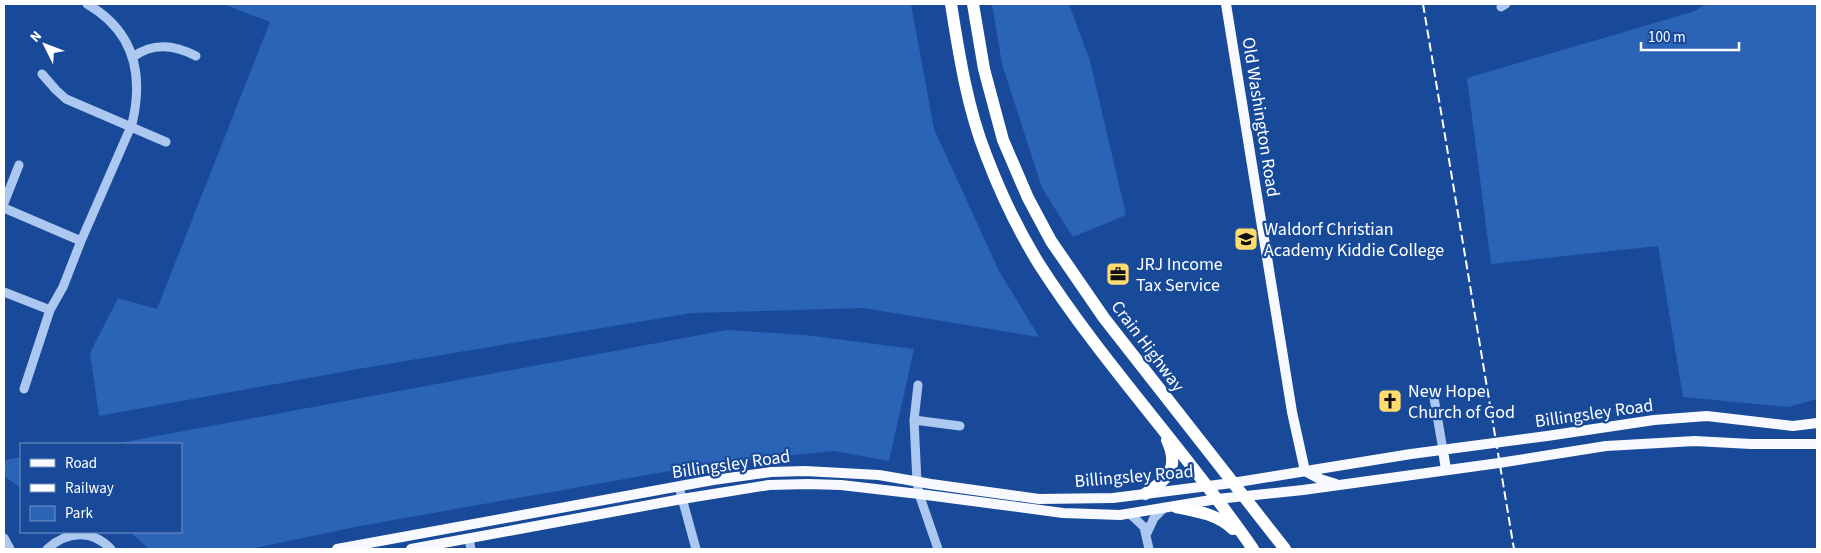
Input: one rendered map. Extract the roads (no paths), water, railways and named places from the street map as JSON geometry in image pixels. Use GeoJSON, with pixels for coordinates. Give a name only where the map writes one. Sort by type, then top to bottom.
{"type":"FeatureCollection","features":[{"type":"Feature","properties":{"kind":"highway"},"geometry":{"type":"LineString","coordinates":[[951,4],[962,66],[980,138],[1014,218],[1039,263],[1088,333],[1207,485],[1251,547]]}},
{"type":"Feature","properties":{"kind":"highway","name":"Crain Highway"},"geometry":{"type":"LineString","coordinates":[[973,4],[984,69],[1003,140],[1028,198],[1051,241],[1104,318],[1243,498],[1285,549]]}},
{"type":"Feature","properties":{"kind":"highway"},"geometry":{"type":"LineString","coordinates":[[1145,494],[1165,478],[1173,464],[1172,454],[1160,427]]}},
{"type":"Feature","properties":{"kind":"highway"},"geometry":{"type":"LineString","coordinates":[[1169,508],[1218,518],[1226,523],[1251,547]]}},
{"type":"Feature","properties":{"kind":"main road","name":"Old Washington Road"},"geometry":{"type":"LineString","coordinates":[[1226,4],[1292,412],[1305,471]]}},
{"type":"Feature","properties":{"kind":"main road","name":"Billingsley Road"},"geometry":{"type":"LineString","coordinates":[[337,549],[679,488],[713,480],[788,471],[879,475],[1039,499],[1113,498],[1654,420],[1707,416],[1793,426],[1817,423]]}},
{"type":"Feature","properties":{"kind":"main road","name":"Billingsley Road"},"geometry":{"type":"LineString","coordinates":[[411,549],[470,544],[682,499],[769,485],[808,484],[920,494],[1063,513],[1130,514],[1217,499],[1243,498],[1342,485],[1606,446],[1695,441],[1751,444],[1817,444]]}},
{"type":"Feature","properties":{"kind":"main road"},"geometry":{"type":"LineString","coordinates":[[1443,450],[1446,470]]}},
{"type":"Feature","properties":{"kind":"main road"},"geometry":{"type":"LineString","coordinates":[[1305,471],[1331,483],[1342,485]]}},
{"type":"Feature","properties":{"kind":"street"},"geometry":{"type":"LineString","coordinates":[[24,389],[50,310],[62,287],[136,108],[138,84],[133,56],[127,42],[115,25],[102,13],[87,4]]}},
{"type":"Feature","properties":{"kind":"street"},"geometry":{"type":"LineString","coordinates":[[133,56],[139,52],[164,46],[184,50],[196,56]]}},
{"type":"Feature","properties":{"kind":"street"},"geometry":{"type":"LineString","coordinates":[[42,74],[66,99],[166,142]]}},
{"type":"Feature","properties":{"kind":"street"},"geometry":{"type":"LineString","coordinates":[[4,203],[19,165]]}},
{"type":"Feature","properties":{"kind":"street"},"geometry":{"type":"LineString","coordinates":[[4,208],[81,241]]}},
{"type":"Feature","properties":{"kind":"street"},"geometry":{"type":"LineString","coordinates":[[4,292],[50,310]]}},
{"type":"Feature","properties":{"kind":"street"},"geometry":{"type":"LineString","coordinates":[[918,385],[914,420],[918,482],[920,494],[938,549]]}},
{"type":"Feature","properties":{"kind":"street"},"geometry":{"type":"LineString","coordinates":[[1434,398],[1443,450]]}},
{"type":"Feature","properties":{"kind":"street"},"geometry":{"type":"LineString","coordinates":[[914,420],[960,426]]}},
{"type":"Feature","properties":{"kind":"street"},"geometry":{"type":"LineString","coordinates":[[679,488],[696,549]]}},
{"type":"Feature","properties":{"kind":"street"},"geometry":{"type":"LineString","coordinates":[[1147,533],[1150,524],[1169,508]]}},
{"type":"Feature","properties":{"kind":"street"},"geometry":{"type":"LineString","coordinates":[[1130,514],[1140,522],[1147,533],[1149,549]]}},
{"type":"Feature","properties":{"kind":"street"},"geometry":{"type":"LineString","coordinates":[[46,549],[54,542],[73,534],[97,537],[112,549]]}},
{"type":"Feature","properties":{"kind":"street"},"geometry":{"type":"LineString","coordinates":[[4,538],[10,549]]}},
{"type":"Feature","properties":{"kind":"railway"},"geometry":{"type":"LineString","coordinates":[[1423,4],[1514,549]]}},
{"type":"Feature","properties":{"kind":"place","name":"Waldorf Christian Academy Kiddie College"},"geometry":{"type":"Point","coordinates":[1246,239]}},
{"type":"Feature","properties":{"kind":"place","name":"JRJ Income Tax Service"},"geometry":{"type":"Point","coordinates":[1118,274]}},
{"type":"Feature","properties":{"kind":"place","name":"New Hope Church of God"},"geometry":{"type":"Point","coordinates":[1390,401]}}]}
